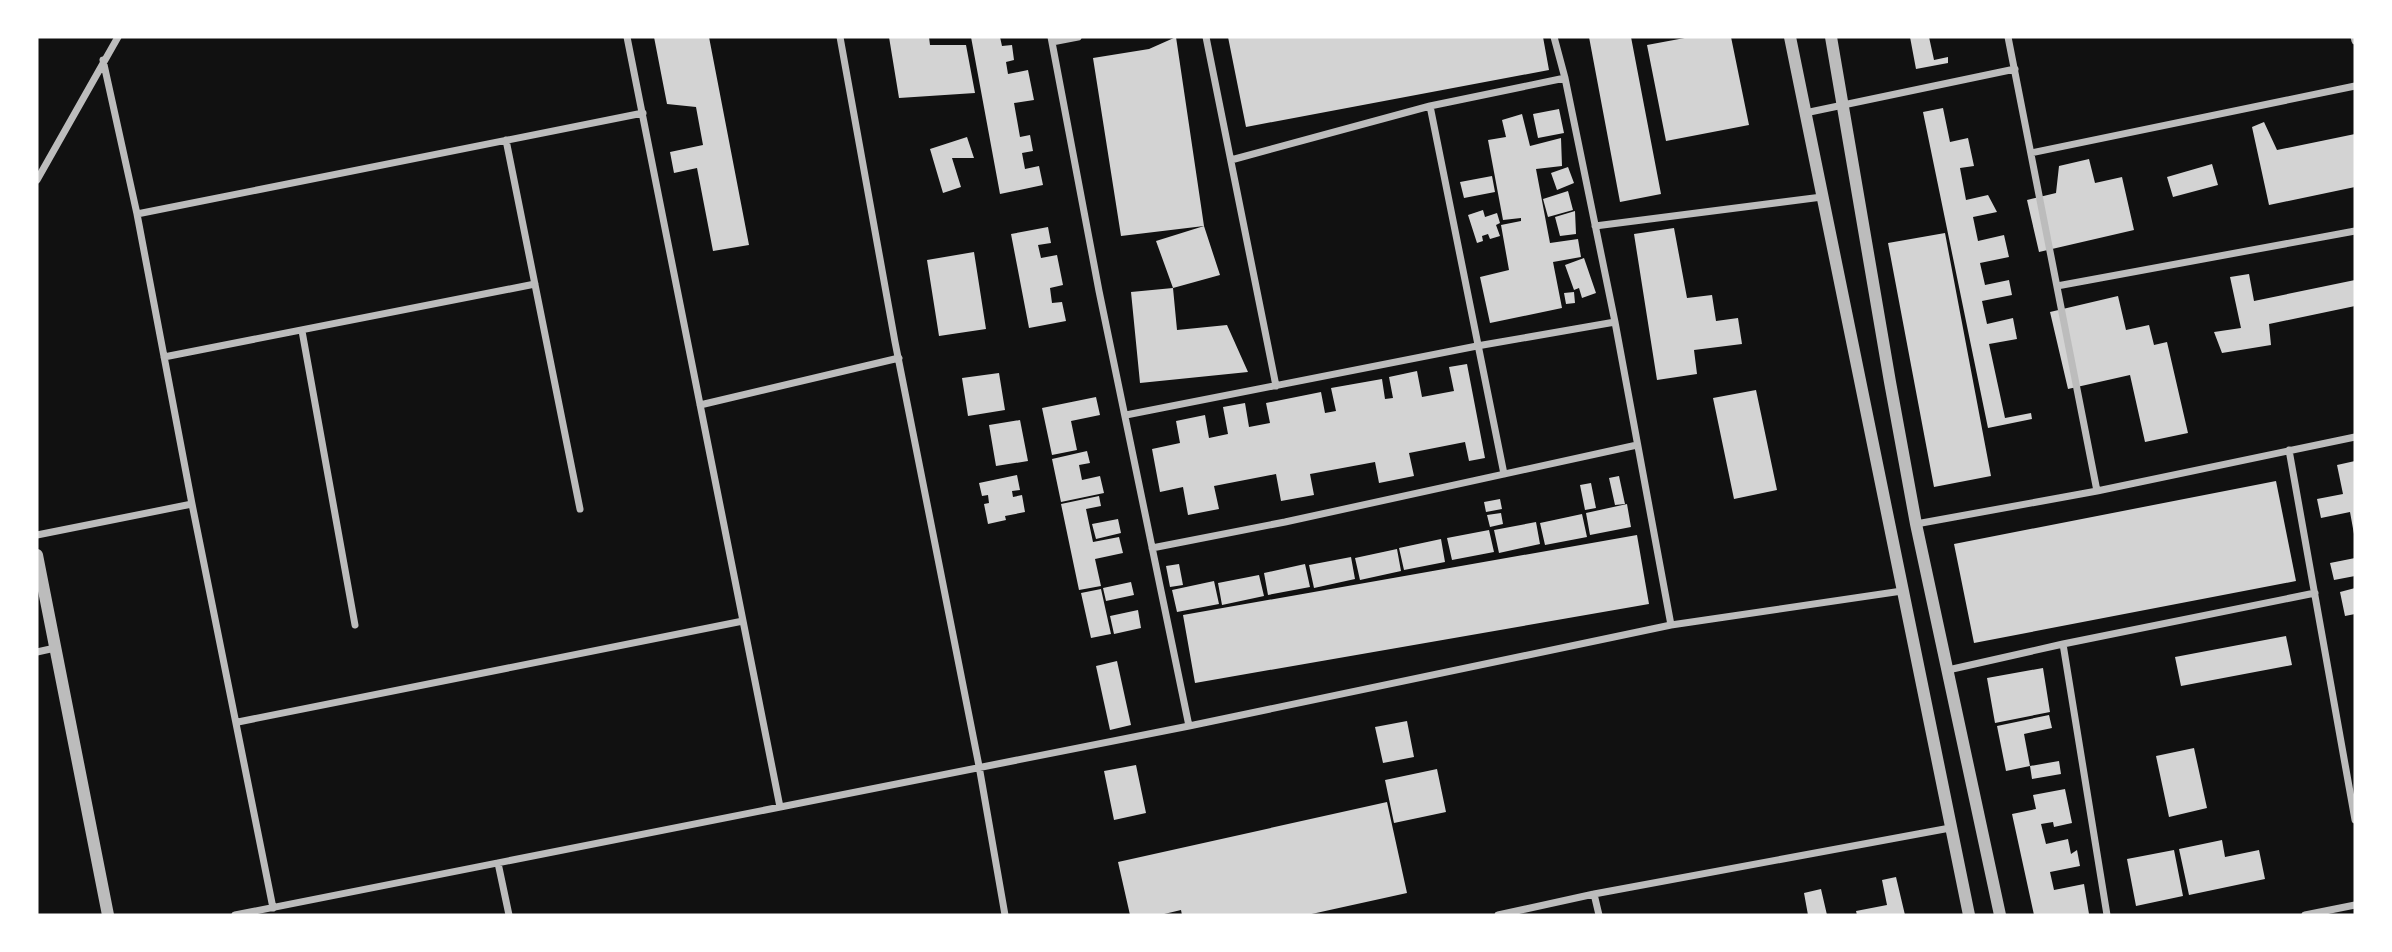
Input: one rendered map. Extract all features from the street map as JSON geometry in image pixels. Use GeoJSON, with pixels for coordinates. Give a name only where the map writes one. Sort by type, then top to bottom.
{"type":"FeatureCollection","features":[{"type":"Feature","properties":{"kind":"street"},"geometry":{"type":"LineString","coordinates":[[37,180],[118,37]]}},
{"type":"Feature","properties":{"kind":"street"},"geometry":{"type":"LineString","coordinates":[[627,37],[780,807]]}},
{"type":"Feature","properties":{"kind":"street"},"geometry":{"type":"LineString","coordinates":[[840,37],[1005,915]]}},
{"type":"Feature","properties":{"kind":"street"},"geometry":{"type":"LineString","coordinates":[[1078,37],[1051,39],[1098,291],[1189,726]]}},
{"type":"Feature","properties":{"kind":"street"},"geometry":{"type":"LineString","coordinates":[[1206,37],[1276,386]]}},
{"type":"Feature","properties":{"kind":"street"},"geometry":{"type":"LineString","coordinates":[[1554,37],[1615,322],[1671,625]]}},
{"type":"Feature","properties":{"kind":"street"},"geometry":{"type":"LineString","coordinates":[[1790,37],[1969,915]]}},
{"type":"Feature","properties":{"kind":"street"},"geometry":{"type":"LineString","coordinates":[[1831,37],[1889,382],[1916,524],[2000,915]]}},
{"type":"Feature","properties":{"kind":"street"},"geometry":{"type":"LineString","coordinates":[[2008,37],[2096,491]]}},
{"type":"Feature","properties":{"kind":"street"},"geometry":{"type":"LineString","coordinates":[[103,60],[138,214],[192,503],[273,908]]}},
{"type":"Feature","properties":{"kind":"street"},"geometry":{"type":"LineString","coordinates":[[1805,113],[2015,69]]}},
{"type":"Feature","properties":{"kind":"street"},"geometry":{"type":"LineString","coordinates":[[1231,160],[1430,106],[1564,78]]}},
{"type":"Feature","properties":{"kind":"street"},"geometry":{"type":"LineString","coordinates":[[2031,153],[2355,86]]}},
{"type":"Feature","properties":{"kind":"street"},"geometry":{"type":"LineString","coordinates":[[1430,106],[1504,474]]}},
{"type":"Feature","properties":{"kind":"street"},"geometry":{"type":"LineString","coordinates":[[138,214],[643,113]]}},
{"type":"Feature","properties":{"kind":"street"},"geometry":{"type":"LineString","coordinates":[[506,140],[580,509]]}},
{"type":"Feature","properties":{"kind":"street"},"geometry":{"type":"LineString","coordinates":[[1595,226],[1822,197]]}},
{"type":"Feature","properties":{"kind":"street"},"geometry":{"type":"LineString","coordinates":[[2057,286],[2355,231]]}},
{"type":"Feature","properties":{"kind":"street"},"geometry":{"type":"LineString","coordinates":[[164,357],[535,284]]}},
{"type":"Feature","properties":{"kind":"street"},"geometry":{"type":"LineString","coordinates":[[1126,415],[1477,346],[1615,322]]}},
{"type":"Feature","properties":{"kind":"street"},"geometry":{"type":"LineString","coordinates":[[302,331],[355,625]]}},
{"type":"Feature","properties":{"kind":"street"},"geometry":{"type":"LineString","coordinates":[[700,405],[899,358]]}},
{"type":"Feature","properties":{"kind":"street"},"geometry":{"type":"LineString","coordinates":[[1916,524],[2096,491],[2355,437]]}},
{"type":"Feature","properties":{"kind":"street"},"geometry":{"type":"LineString","coordinates":[[1152,548],[1637,445]]}},
{"type":"Feature","properties":{"kind":"street"},"geometry":{"type":"LineString","coordinates":[[2289,450],[2355,820]]}},
{"type":"Feature","properties":{"kind":"street"},"geometry":{"type":"LineString","coordinates":[[37,534],[192,503]]}},
{"type":"Feature","properties":{"kind":"street"},"geometry":{"type":"LineString","coordinates":[[37,555],[107,915]]}},
{"type":"Feature","properties":{"kind":"street"},"geometry":{"type":"LineString","coordinates":[[235,915],[1189,726],[1671,625],[1902,591]]}},
{"type":"Feature","properties":{"kind":"street"},"geometry":{"type":"LineString","coordinates":[[1948,670],[2315,593]]}},
{"type":"Feature","properties":{"kind":"street"},"geometry":{"type":"LineString","coordinates":[[238,723],[743,621]]}},
{"type":"Feature","properties":{"kind":"street"},"geometry":{"type":"LineString","coordinates":[[2063,644],[2107,915]]}},
{"type":"Feature","properties":{"kind":"street"},"geometry":{"type":"LineString","coordinates":[[37,652],[55,648]]}},
{"type":"Feature","properties":{"kind":"street"},"geometry":{"type":"LineString","coordinates":[[2346,767],[2355,765]]}},
{"type":"Feature","properties":{"kind":"street"},"geometry":{"type":"LineString","coordinates":[[1498,915],[1594,894],[1950,828]]}},
{"type":"Feature","properties":{"kind":"street"},"geometry":{"type":"LineString","coordinates":[[498,863],[509,915]]}},
{"type":"Feature","properties":{"kind":"street"},"geometry":{"type":"LineString","coordinates":[[1594,894],[1599,915]]}},
{"type":"Feature","properties":{"kind":"street"},"geometry":{"type":"LineString","coordinates":[[2305,915],[2355,905]]}},
{"type":"Feature","properties":{"kind":"building"},"geometry":{"type":"Polygon","coordinates":[[[654,37],[709,37],[749,245],[713,251],[697,168],[674,173],[670,152],[703,145],[696,107],[667,104],[654,37]]]}},
{"type":"Feature","properties":{"kind":"building"},"geometry":{"type":"Polygon","coordinates":[[[889,37],[929,37],[930,45],[966,45],[975,93],[899,98],[889,37]]]}},
{"type":"Feature","properties":{"kind":"building"},"geometry":{"type":"Polygon","coordinates":[[[971,37],[1000,37],[1002,46],[1012,45],[1014,60],[1006,62],[1008,74],[1028,70],[1034,100],[1014,103],[1020,137],[1030,135],[1033,151],[1022,153],[1025,169],[1039,166],[1043,185],[1000,194],[971,37]]]}},
{"type":"Feature","properties":{"kind":"building"},"geometry":{"type":"Polygon","coordinates":[[[1176,37],[1204,226],[1121,236],[1093,58],[1149,49],[1176,37]]]}},
{"type":"Feature","properties":{"kind":"building"},"geometry":{"type":"Polygon","coordinates":[[[1228,37],[1543,37],[1549,70],[1246,127],[1228,37]]]}},
{"type":"Feature","properties":{"kind":"building"},"geometry":{"type":"Polygon","coordinates":[[[1589,37],[1631,37],[1661,194],[1620,202],[1589,37]]]}},
{"type":"Feature","properties":{"kind":"building"},"geometry":{"type":"Polygon","coordinates":[[[1690,37],[1731,37],[1749,125],[1666,141],[1647,45],[1690,37]]]}},
{"type":"Feature","properties":{"kind":"building"},"geometry":{"type":"Polygon","coordinates":[[[1910,37],[1929,37],[1934,60],[1948,57],[1948,63],[1916,69],[1910,37]]]}},
{"type":"Feature","properties":{"kind":"building"},"geometry":{"type":"Polygon","coordinates":[[[1943,108],[1950,142],[1968,138],[1974,166],[1960,168],[1966,200],[1988,195],[1997,212],[1973,217],[1978,241],[2004,235],[2009,257],[1980,263],[1985,285],[2009,280],[2012,295],[1982,301],[1987,324],[2013,318],[2017,339],[1989,344],[2005,418],[2031,413],[2032,419],[1988,428],[1923,112],[1943,108]]]}},
{"type":"Feature","properties":{"kind":"building"},"geometry":{"type":"Polygon","coordinates":[[[1559,109],[1564,133],[1538,138],[1533,114],[1559,109]]]}},
{"type":"Feature","properties":{"kind":"building"},"geometry":{"type":"Polygon","coordinates":[[[1522,114],[1530,146],[1561,138],[1562,166],[1536,169],[1550,243],[1578,239],[1581,257],[1553,262],[1562,308],[1490,323],[1480,277],[1509,270],[1501,225],[1521,221],[1521,218],[1503,220],[1488,140],[1506,137],[1502,120],[1522,114]]]}},
{"type":"Feature","properties":{"kind":"building"},"geometry":{"type":"Polygon","coordinates":[[[2264,122],[2277,150],[2355,134],[2355,187],[2269,205],[2252,127],[2264,122]]]}},
{"type":"Feature","properties":{"kind":"building"},"geometry":{"type":"Polygon","coordinates":[[[967,137],[974,158],[952,158],[961,187],[943,193],[930,149],[967,137]]]}},
{"type":"Feature","properties":{"kind":"building"},"geometry":{"type":"Polygon","coordinates":[[[2089,159],[2095,183],[2122,177],[2134,230],[2039,252],[2027,200],[2056,193],[2059,166],[2089,159]]]}},
{"type":"Feature","properties":{"kind":"building"},"geometry":{"type":"Polygon","coordinates":[[[2212,164],[2218,185],[2173,197],[2167,177],[2212,164]]]}},
{"type":"Feature","properties":{"kind":"building"},"geometry":{"type":"Polygon","coordinates":[[[1568,167],[1574,183],[1557,190],[1551,173],[1568,167]]]}},
{"type":"Feature","properties":{"kind":"building"},"geometry":{"type":"Polygon","coordinates":[[[1492,176],[1495,192],[1464,198],[1460,182],[1492,176]]]}},
{"type":"Feature","properties":{"kind":"building"},"geometry":{"type":"Polygon","coordinates":[[[1568,191],[1573,210],[1548,217],[1543,199],[1568,191]]]}},
{"type":"Feature","properties":{"kind":"building"},"geometry":{"type":"Polygon","coordinates":[[[1483,210],[1485,217],[1497,213],[1500,223],[1496,225],[1500,236],[1490,239],[1488,234],[1482,236],[1483,241],[1477,243],[1468,215],[1483,210]]]}},
{"type":"Feature","properties":{"kind":"building"},"geometry":{"type":"Polygon","coordinates":[[[1575,211],[1576,234],[1560,236],[1555,217],[1575,211]]]}},
{"type":"Feature","properties":{"kind":"building"},"geometry":{"type":"Polygon","coordinates":[[[1204,226],[1220,275],[1173,288],[1156,241],[1204,226]]]}},
{"type":"Feature","properties":{"kind":"building"},"geometry":{"type":"Polygon","coordinates":[[[1048,227],[1051,243],[1038,245],[1041,258],[1057,255],[1063,285],[1050,288],[1052,303],[1062,302],[1066,321],[1029,328],[1011,234],[1048,227]]]}},
{"type":"Feature","properties":{"kind":"building"},"geometry":{"type":"Polygon","coordinates":[[[1674,228],[1687,298],[1712,295],[1716,321],[1738,318],[1742,344],[1694,350],[1697,374],[1657,380],[1634,234],[1674,228]]]}},
{"type":"Feature","properties":{"kind":"building"},"geometry":{"type":"Polygon","coordinates":[[[1945,233],[1991,476],[1934,487],[1888,243],[1945,233]]]}},
{"type":"Feature","properties":{"kind":"building"},"geometry":{"type":"Polygon","coordinates":[[[974,252],[986,329],[939,336],[927,260],[974,252]]]}},
{"type":"Feature","properties":{"kind":"building"},"geometry":{"type":"Polygon","coordinates":[[[1584,258],[1596,293],[1582,298],[1579,288],[1574,290],[1565,265],[1584,258]]]}},
{"type":"Feature","properties":{"kind":"building"},"geometry":{"type":"Polygon","coordinates":[[[2249,274],[2254,301],[2355,280],[2355,306],[2269,324],[2271,345],[2222,353],[2214,332],[2241,328],[2230,277],[2249,274]]]}},
{"type":"Feature","properties":{"kind":"building"},"geometry":{"type":"Polygon","coordinates":[[[1173,288],[1177,330],[1227,325],[1248,372],[1140,383],[1131,292],[1173,288]]]}},
{"type":"Feature","properties":{"kind":"building"},"geometry":{"type":"Polygon","coordinates":[[[1574,292],[1575,303],[1566,304],[1564,293],[1574,292]]]}},
{"type":"Feature","properties":{"kind":"building"},"geometry":{"type":"Polygon","coordinates":[[[2118,296],[2126,330],[2149,325],[2154,345],[2167,342],[2188,433],[2145,442],[2130,375],[2068,389],[2050,312],[2118,296]]]}},
{"type":"Feature","properties":{"kind":"building"},"geometry":{"type":"Polygon","coordinates":[[[1467,364],[1485,458],[1469,461],[1465,442],[1409,453],[1414,476],[1379,483],[1375,462],[1310,474],[1314,495],[1281,501],[1276,474],[1214,486],[1219,509],[1188,515],[1183,487],[1160,492],[1152,449],[1180,443],[1176,421],[1205,415],[1209,438],[1228,434],[1223,407],[1245,403],[1249,427],[1270,423],[1266,403],[1321,392],[1325,413],[1336,411],[1331,388],[1382,379],[1385,399],[1393,398],[1389,377],[1417,371],[1422,397],[1454,391],[1449,367],[1467,364]]]}},
{"type":"Feature","properties":{"kind":"building"},"geometry":{"type":"Polygon","coordinates":[[[999,373],[1005,410],[968,416],[962,378],[999,373]]]}},
{"type":"Feature","properties":{"kind":"building"},"geometry":{"type":"Polygon","coordinates":[[[1756,390],[1777,490],[1734,499],[1713,398],[1756,390]]]}},
{"type":"Feature","properties":{"kind":"building"},"geometry":{"type":"Polygon","coordinates":[[[1096,397],[1100,415],[1071,421],[1077,450],[1052,455],[1042,408],[1096,397]]]}},
{"type":"Feature","properties":{"kind":"building"},"geometry":{"type":"Polygon","coordinates":[[[1020,420],[1028,461],[996,466],[989,425],[1020,420]]]}},
{"type":"Feature","properties":{"kind":"building"},"geometry":{"type":"Polygon","coordinates":[[[1087,451],[1090,463],[1079,465],[1082,480],[1100,476],[1104,493],[1061,502],[1052,459],[1087,451]]]}},
{"type":"Feature","properties":{"kind":"building"},"geometry":{"type":"Polygon","coordinates":[[[2355,461],[2354,534],[2350,512],[2321,518],[2317,499],[2343,494],[2337,465],[2355,461]]]}},
{"type":"Feature","properties":{"kind":"building"},"geometry":{"type":"Polygon","coordinates":[[[1017,475],[1020,490],[1012,491],[1013,497],[1022,495],[1025,512],[1005,516],[1006,520],[988,524],[984,504],[989,503],[988,495],[982,496],[979,483],[1017,475]]]}},
{"type":"Feature","properties":{"kind":"building"},"geometry":{"type":"Polygon","coordinates":[[[1619,476],[1625,504],[1615,505],[1609,478],[1619,476]]]}},
{"type":"Feature","properties":{"kind":"building"},"geometry":{"type":"Polygon","coordinates":[[[2276,481],[2296,581],[1974,643],[1954,544],[2276,481]]]}},
{"type":"Feature","properties":{"kind":"building"},"geometry":{"type":"Polygon","coordinates":[[[1591,483],[1596,508],[1585,510],[1580,485],[1591,483]]]}},
{"type":"Feature","properties":{"kind":"building"},"geometry":{"type":"Polygon","coordinates":[[[1099,496],[1101,506],[1086,509],[1093,542],[1119,537],[1123,553],[1095,559],[1101,586],[1079,590],[1061,504],[1099,496]]]}},
{"type":"Feature","properties":{"kind":"building"},"geometry":{"type":"Polygon","coordinates":[[[1500,499],[1502,509],[1486,512],[1484,502],[1500,499]]]}},
{"type":"Feature","properties":{"kind":"building"},"geometry":{"type":"Polygon","coordinates":[[[1627,504],[1631,527],[1590,535],[1586,513],[1627,504]]]}},
{"type":"Feature","properties":{"kind":"building"},"geometry":{"type":"Polygon","coordinates":[[[1501,513],[1503,524],[1490,527],[1487,515],[1501,513]]]}},
{"type":"Feature","properties":{"kind":"building"},"geometry":{"type":"Polygon","coordinates":[[[1582,514],[1587,537],[1545,545],[1540,523],[1582,514]]]}},
{"type":"Feature","properties":{"kind":"building"},"geometry":{"type":"Polygon","coordinates":[[[1118,519],[1121,533],[1096,539],[1092,524],[1118,519]]]}},
{"type":"Feature","properties":{"kind":"building"},"geometry":{"type":"Polygon","coordinates":[[[1536,522],[1540,544],[1499,553],[1494,530],[1536,522]]]}},
{"type":"Feature","properties":{"kind":"building"},"geometry":{"type":"Polygon","coordinates":[[[1489,530],[1494,552],[1452,560],[1447,538],[1489,530]]]}},
{"type":"Feature","properties":{"kind":"building"},"geometry":{"type":"Polygon","coordinates":[[[1637,535],[1649,604],[1195,683],[1183,615],[1637,535]]]}},
{"type":"Feature","properties":{"kind":"building"},"geometry":{"type":"Polygon","coordinates":[[[1441,539],[1445,562],[1404,570],[1399,548],[1441,539]]]}},
{"type":"Feature","properties":{"kind":"building"},"geometry":{"type":"Polygon","coordinates":[[[1397,549],[1401,571],[1360,580],[1355,558],[1397,549]]]}},
{"type":"Feature","properties":{"kind":"building"},"geometry":{"type":"Polygon","coordinates":[[[1351,557],[1355,579],[1314,588],[1309,565],[1351,557]]]}},
{"type":"Feature","properties":{"kind":"building"},"geometry":{"type":"Polygon","coordinates":[[[2355,558],[2355,576],[2334,580],[2330,563],[2355,558]]]}},
{"type":"Feature","properties":{"kind":"building"},"geometry":{"type":"Polygon","coordinates":[[[1179,564],[1183,585],[1170,587],[1166,566],[1179,564]]]}},
{"type":"Feature","properties":{"kind":"building"},"geometry":{"type":"Polygon","coordinates":[[[1305,564],[1310,587],[1268,595],[1264,573],[1305,564]]]}},
{"type":"Feature","properties":{"kind":"building"},"geometry":{"type":"Polygon","coordinates":[[[1259,575],[1264,596],[1222,605],[1218,583],[1259,575]]]}},
{"type":"Feature","properties":{"kind":"building"},"geometry":{"type":"Polygon","coordinates":[[[1214,581],[1219,604],[1177,612],[1172,590],[1214,581]]]}},
{"type":"Feature","properties":{"kind":"building"},"geometry":{"type":"Polygon","coordinates":[[[1131,582],[1134,595],[1106,601],[1103,588],[1131,582]]]}},
{"type":"Feature","properties":{"kind":"building"},"geometry":{"type":"Polygon","coordinates":[[[2355,588],[2355,614],[2345,616],[2340,592],[2355,588]]]}},
{"type":"Feature","properties":{"kind":"building"},"geometry":{"type":"Polygon","coordinates":[[[1101,589],[1111,634],[1091,638],[1081,593],[1101,589]]]}},
{"type":"Feature","properties":{"kind":"building"},"geometry":{"type":"Polygon","coordinates":[[[1138,610],[1141,628],[1114,634],[1110,616],[1138,610]]]}},
{"type":"Feature","properties":{"kind":"building"},"geometry":{"type":"Polygon","coordinates":[[[2286,636],[2292,665],[2181,686],[2175,657],[2286,636]]]}},
{"type":"Feature","properties":{"kind":"building"},"geometry":{"type":"Polygon","coordinates":[[[1117,661],[1131,725],[1110,730],[1096,666],[1117,661]]]}},
{"type":"Feature","properties":{"kind":"building"},"geometry":{"type":"Polygon","coordinates":[[[2043,668],[2050,712],[1995,723],[1987,678],[2043,668]]]}},
{"type":"Feature","properties":{"kind":"building"},"geometry":{"type":"Polygon","coordinates":[[[2049,715],[2052,728],[2024,734],[2030,766],[2006,771],[1997,726],[2049,715]]]}},
{"type":"Feature","properties":{"kind":"building"},"geometry":{"type":"Polygon","coordinates":[[[1407,721],[1414,757],[1383,763],[1375,727],[1407,721]]]}},
{"type":"Feature","properties":{"kind":"building"},"geometry":{"type":"Polygon","coordinates":[[[2194,748],[2207,808],[2169,817],[2156,756],[2194,748]]]}},
{"type":"Feature","properties":{"kind":"building"},"geometry":{"type":"Polygon","coordinates":[[[2059,761],[2061,774],[2032,779],[2030,766],[2059,761]]]}},
{"type":"Feature","properties":{"kind":"building"},"geometry":{"type":"Polygon","coordinates":[[[1136,765],[1146,813],[1114,820],[1104,771],[1136,765]]]}},
{"type":"Feature","properties":{"kind":"building"},"geometry":{"type":"Polygon","coordinates":[[[1437,769],[1446,812],[1394,823],[1385,780],[1437,769]]]}},
{"type":"Feature","properties":{"kind":"building"},"geometry":{"type":"Polygon","coordinates":[[[2065,789],[2072,823],[2054,827],[2053,822],[2041,824],[2046,844],[2068,839],[2071,854],[2077,850],[2080,866],[2050,872],[2054,890],[2084,884],[2089,914],[2034,915],[2012,814],[2036,809],[2033,795],[2065,789]]]}},
{"type":"Feature","properties":{"kind":"building"},"geometry":{"type":"Polygon","coordinates":[[[1387,802],[1407,893],[1307,915],[1182,915],[1181,910],[1160,915],[1130,915],[1118,862],[1387,802]]]}},
{"type":"Feature","properties":{"kind":"building"},"geometry":{"type":"Polygon","coordinates":[[[2222,840],[2225,857],[2259,850],[2265,879],[2189,895],[2179,849],[2222,840]]]}},
{"type":"Feature","properties":{"kind":"building"},"geometry":{"type":"Polygon","coordinates":[[[2174,850],[2183,896],[2136,906],[2127,859],[2174,850]]]}},
{"type":"Feature","properties":{"kind":"building"},"geometry":{"type":"Polygon","coordinates":[[[1896,877],[1905,915],[1857,915],[1856,911],[1887,905],[1882,880],[1896,877]]]}},
{"type":"Feature","properties":{"kind":"building"},"geometry":{"type":"Polygon","coordinates":[[[1821,889],[1827,915],[1808,915],[1804,893],[1821,889]]]}}]}
